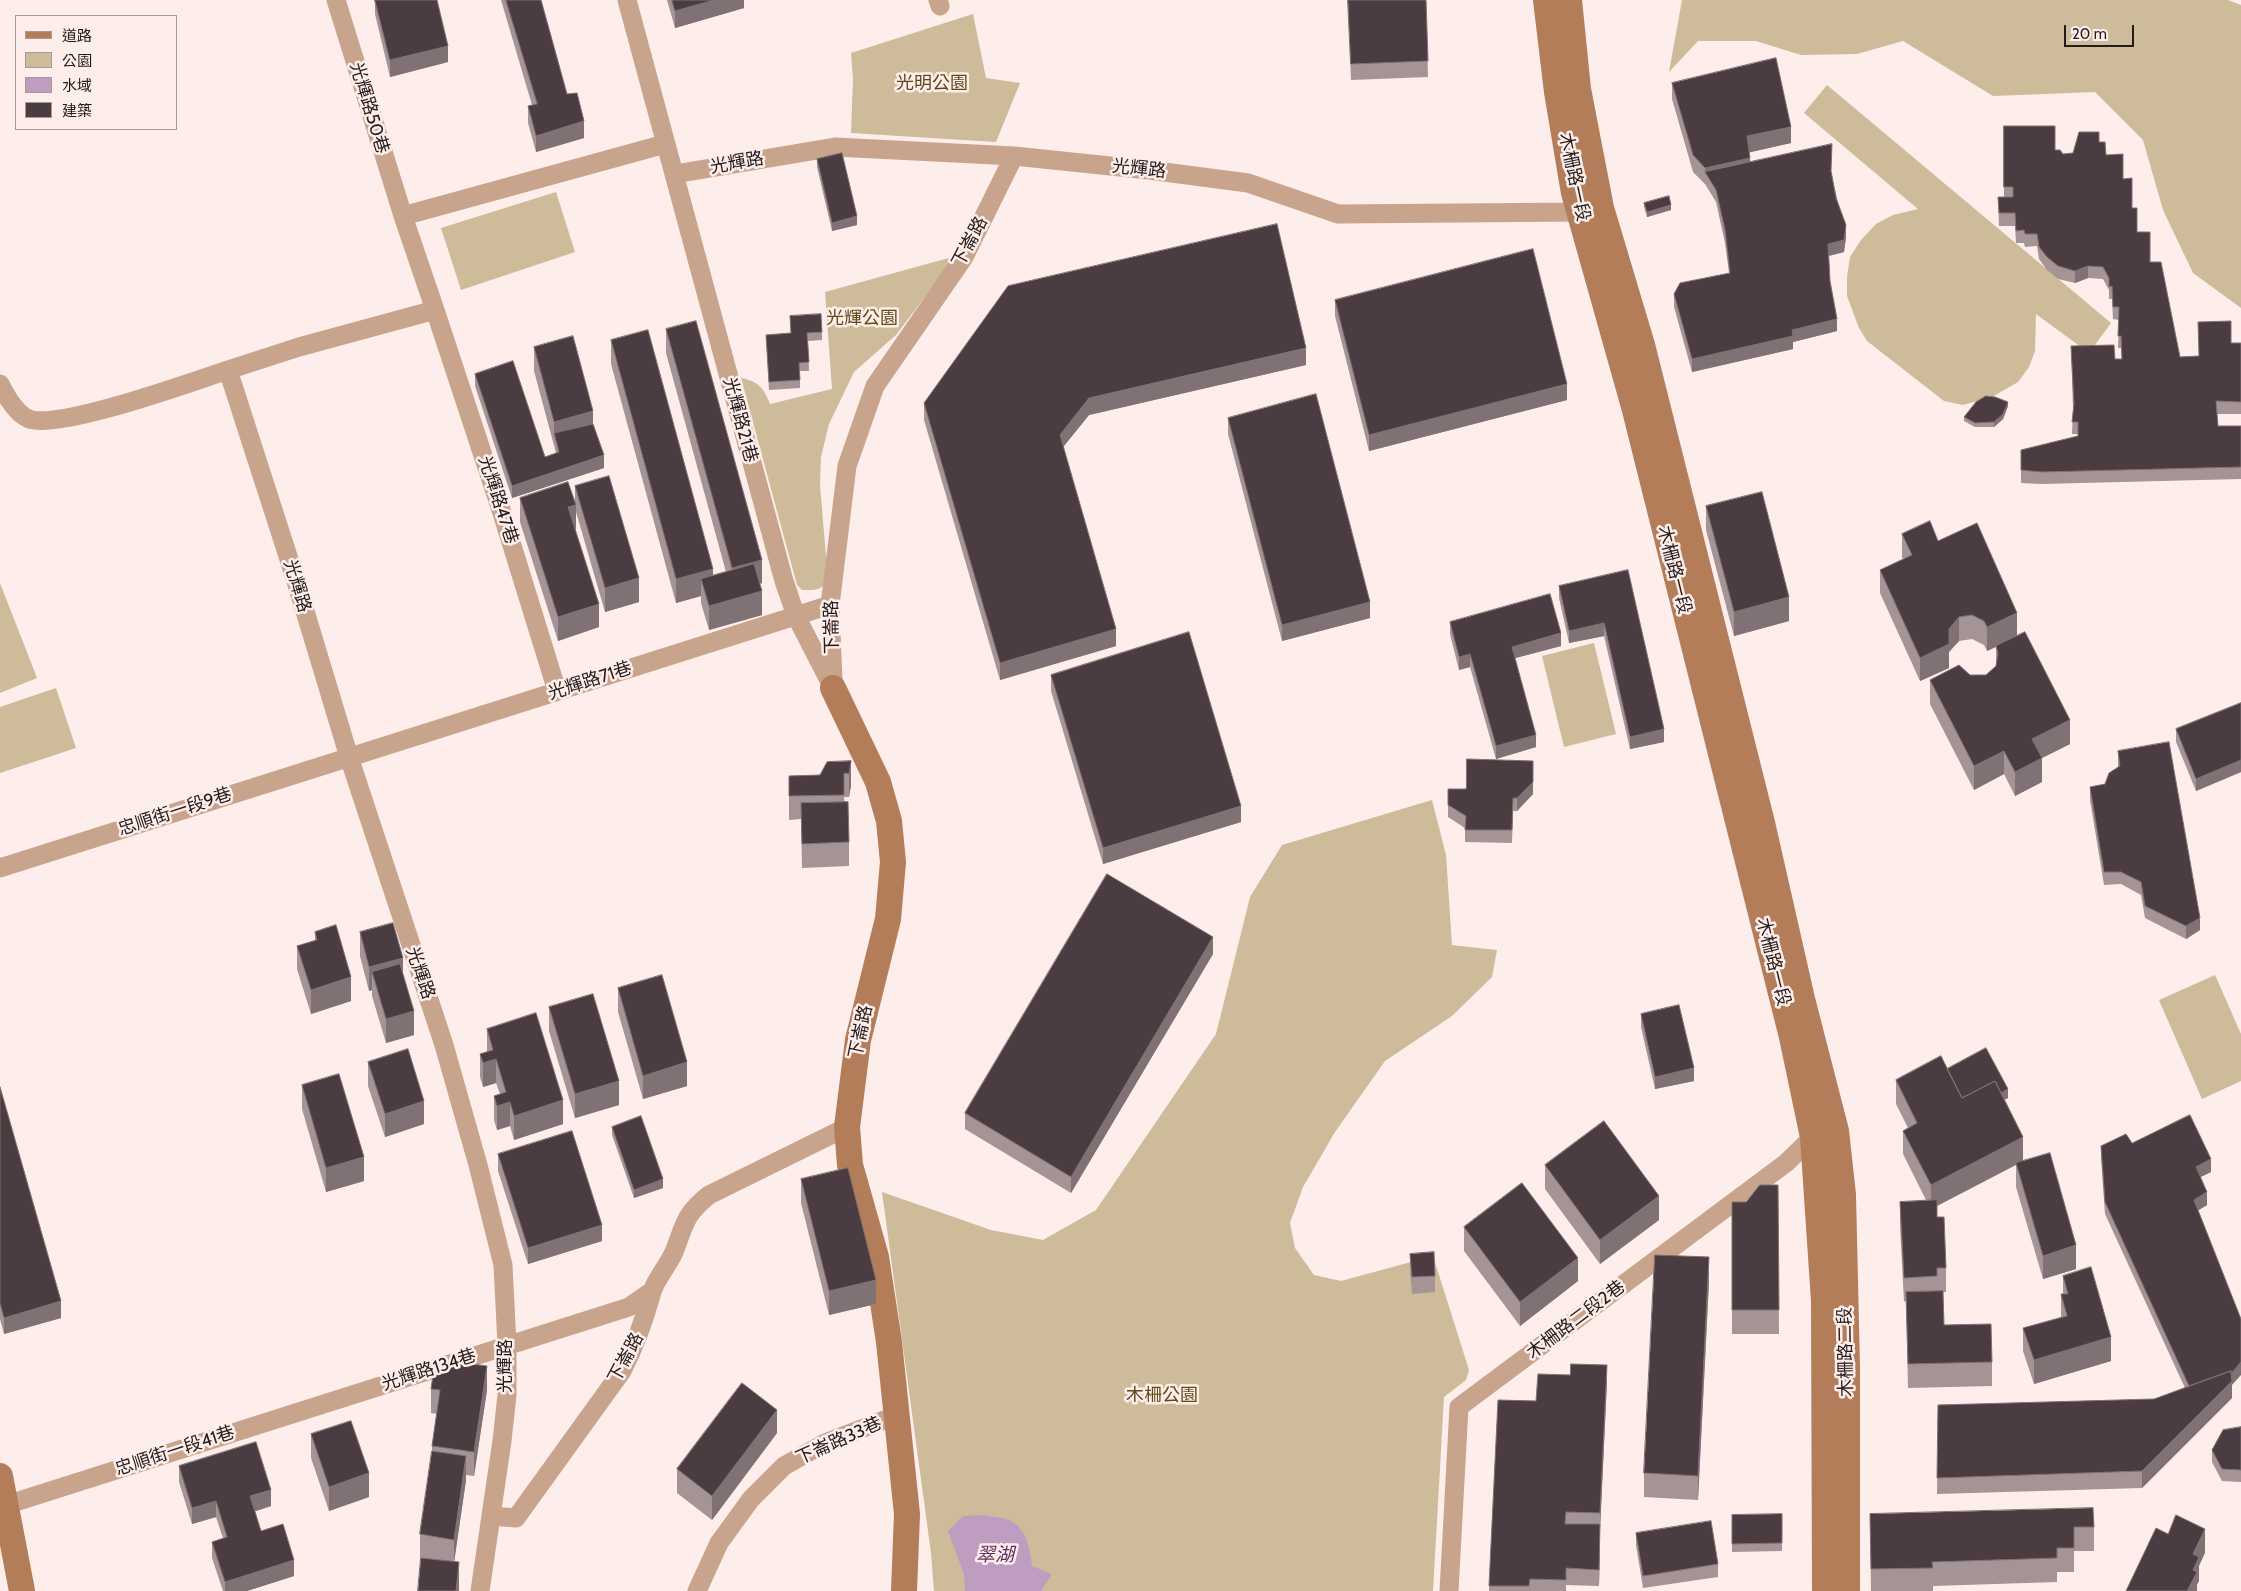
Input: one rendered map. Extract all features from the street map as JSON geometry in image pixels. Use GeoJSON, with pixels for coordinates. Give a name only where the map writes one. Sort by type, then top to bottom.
{"type":"FeatureCollection","features":[{"type":"Feature","properties":{"kind":"main road","name":"木柵路一段"},"geometry":{"type":"LineString","coordinates":[[1546,0],[1574,193],[1591,210],[1642,344],[1762,823],[1802,999],[1833,1114]]}},
{"type":"Feature","properties":{"kind":"main road","name":"木柵路一段"},"geometry":{"type":"LineString","coordinates":[[1569,0],[1591,210],[1637,420],[1792,1037],[1814,1137]]}},
{"type":"Feature","properties":{"kind":"main road","name":"下崙路"},"geometry":{"type":"LineString","coordinates":[[833,688],[878,782],[888,821],[893,862],[888,919],[858,1040],[847,1126],[850,1165],[876,1257],[897,1415],[907,1514],[904,1591]]}},
{"type":"Feature","properties":{"kind":"main road","name":"木柵路二段"},"geometry":{"type":"LineString","coordinates":[[1833,1114],[1843,1195],[1847,1368],[1847,1591]]}},
{"type":"Feature","properties":{"kind":"main road","name":"木柵路二段"},"geometry":{"type":"LineString","coordinates":[[1814,1137],[1824,1302],[1825,1591]]}},
{"type":"Feature","properties":{"kind":"main road"},"geometry":{"type":"LineString","coordinates":[[0,1476],[22,1591]]}},
{"type":"Feature","properties":{"kind":"street","name":"光輝路50巷"},"geometry":{"type":"LineString","coordinates":[[336,0],[403,216]]}},
{"type":"Feature","properties":{"kind":"street"},"geometry":{"type":"LineString","coordinates":[[0,384],[13,405],[28,419],[46,422],[64,420],[299,348],[435,310],[403,216],[665,144],[627,0]]}},
{"type":"Feature","properties":{"kind":"street","name":"光輝路21巷"},"geometry":{"type":"LineString","coordinates":[[665,144],[675,174],[768,524],[796,616],[833,688]]}},
{"type":"Feature","properties":{"kind":"street","name":"光輝路"},"geometry":{"type":"LineString","coordinates":[[675,174],[835,147],[1014,156],[1149,170],[1248,183],[1338,214],[1591,210]]}},
{"type":"Feature","properties":{"kind":"street","name":"下崙路"},"geometry":{"type":"LineString","coordinates":[[833,688],[830,605],[847,466],[875,386],[964,257],[1014,156]]}},
{"type":"Feature","properties":{"kind":"street","name":"光輝路47巷"},"geometry":{"type":"LineString","coordinates":[[435,310],[502,513],[557,691]]}},
{"type":"Feature","properties":{"kind":"street","name":"光輝路"},"geometry":{"type":"LineString","coordinates":[[228,370],[295,578],[349,757],[444,1045],[478,1165],[503,1265],[507,1345],[507,1395],[480,1591]]}},
{"type":"Feature","properties":{"kind":"street","name":"光輝路71巷"},"geometry":{"type":"LineString","coordinates":[[349,757],[830,605]]}},
{"type":"Feature","properties":{"kind":"street","name":"忠順街一段9巷"},"geometry":{"type":"LineString","coordinates":[[0,868],[349,757]]}},
{"type":"Feature","properties":{"kind":"street","name":"木柵路二段2巷"},"geometry":{"type":"LineString","coordinates":[[1450,1591],[1459,1407],[1786,1163],[1814,1137],[1833,1114]]}},
{"type":"Feature","properties":{"kind":"street","name":"下崙路"},"geometry":{"type":"LineString","coordinates":[[491,1516],[516,1518],[622,1371],[636,1344],[650,1306],[652,1291],[674,1252],[683,1223],[695,1206],[709,1195],[847,1126]]}},
{"type":"Feature","properties":{"kind":"street","name":"光輝路134巷"},"geometry":{"type":"LineString","coordinates":[[345,1397],[629,1307],[652,1291]]}},
{"type":"Feature","properties":{"kind":"street","name":"忠順街一段41巷"},"geometry":{"type":"LineString","coordinates":[[6,1505],[345,1397]]}},
{"type":"Feature","properties":{"kind":"street","name":"下崙路33巷"},"geometry":{"type":"LineString","coordinates":[[697,1591],[719,1543],[751,1499],[784,1466],[825,1443],[897,1415]]}},
{"type":"Feature","properties":{"kind":"green space"},"geometry":{"type":"Polygon","coordinates":[[[1682,0],[2228,0],[2241,5],[2241,308],[2193,273],[2163,210],[2143,140],[2095,92],[1993,96],[1903,41],[1857,54],[1801,55],[1756,41],[1698,41],[1669,72],[1682,0]]]}},
{"type":"Feature","properties":{"kind":"green space","name":"光明公園"},"geometry":{"type":"Polygon","coordinates":[[[973,14],[986,78],[1020,83],[996,142],[851,133],[853,79],[851,53],[973,14]]]}},
{"type":"Feature","properties":{"kind":"green space"},"geometry":{"type":"Polygon","coordinates":[[[1827,85],[2111,323],[2089,353],[2036,314],[2035,351],[2029,367],[2018,382],[1992,397],[1963,405],[1944,401],[1867,341],[1859,328],[1847,296],[1850,257],[1861,240],[1876,224],[1893,215],[1918,209],[1804,113],[1827,85]]]}},
{"type":"Feature","properties":{"kind":"green space"},"geometry":{"type":"Polygon","coordinates":[[[556,192],[575,252],[461,290],[441,228],[556,192]]]}},
{"type":"Feature","properties":{"kind":"green space","name":"光輝公園"},"geometry":{"type":"Polygon","coordinates":[[[956,256],[896,335],[854,372],[829,424],[821,457],[820,485],[828,580],[817,589],[802,590],[797,585],[741,378],[752,381],[760,386],[770,404],[832,389],[825,292],[956,256]]]}},
{"type":"Feature","properties":{"kind":"green space"},"geometry":{"type":"Polygon","coordinates":[[[0,583],[37,678],[0,693],[0,583]]]}},
{"type":"Feature","properties":{"kind":"green space"},"geometry":{"type":"Polygon","coordinates":[[[1594,643],[1616,734],[1564,747],[1542,656],[1594,643]]]}},
{"type":"Feature","properties":{"kind":"green space"},"geometry":{"type":"Polygon","coordinates":[[[56,688],[76,748],[0,773],[0,707],[56,688]]]}},
{"type":"Feature","properties":{"kind":"green space","name":"木柵公園"},"geometry":{"type":"Polygon","coordinates":[[[1432,800],[1446,855],[1452,945],[1497,950],[1492,977],[1452,1016],[1385,1061],[1335,1132],[1303,1187],[1290,1223],[1295,1248],[1314,1275],[1341,1281],[1433,1256],[1469,1370],[1466,1380],[1444,1397],[1433,1591],[934,1591],[931,1553],[882,1192],[991,1230],[1043,1240],[1096,1210],[1216,1034],[1250,897],[1282,845],[1432,800]]]}},
{"type":"Feature","properties":{"kind":"green space"},"geometry":{"type":"Polygon","coordinates":[[[2215,975],[2241,1034],[2241,1081],[2202,1099],[2159,1000],[2215,975]]]}},
{"type":"Feature","properties":{"kind":"water","name":"翠湖"},"geometry":{"type":"Polygon","coordinates":[[[984,1515],[1011,1521],[1021,1529],[1029,1547],[1032,1566],[1052,1574],[1041,1591],[965,1591],[964,1574],[948,1531],[963,1516],[984,1515]]]}},
{"type":"Feature","properties":{"kind":"building"},"geometry":{"type":"Polygon","coordinates":[[[375,0],[437,0],[448,46],[390,60],[375,0]]]}},
{"type":"Feature","properties":{"kind":"building"},"geometry":{"type":"Polygon","coordinates":[[[506,0],[541,0],[567,94],[577,93],[584,121],[536,136],[528,106],[537,104],[506,0]]]}},
{"type":"Feature","properties":{"kind":"building"},"geometry":{"type":"Polygon","coordinates":[[[672,0],[714,0],[675,11],[672,0]]]}},
{"type":"Feature","properties":{"kind":"building"},"geometry":{"type":"Polygon","coordinates":[[[1348,0],[1426,0],[1428,61],[1351,64],[1348,0]]]}},
{"type":"Feature","properties":{"kind":"building"},"geometry":{"type":"Polygon","coordinates":[[[1776,58],[1791,127],[1747,136],[1750,158],[1705,168],[1693,155],[1672,83],[1776,58]]]}},
{"type":"Feature","properties":{"kind":"building"},"geometry":{"type":"Polygon","coordinates":[[[2004,126],[2055,126],[2055,150],[2060,150],[2063,154],[2073,153],[2079,132],[2099,132],[2099,142],[2105,142],[2106,155],[2123,154],[2123,179],[2132,178],[2132,208],[2137,208],[2137,232],[2150,232],[2150,262],[2161,262],[2180,357],[2199,356],[2198,322],[2231,321],[2231,343],[2241,343],[2241,402],[2216,401],[2218,426],[2241,426],[2241,467],[2041,472],[2021,470],[2021,450],[2078,436],[2078,422],[2072,422],[2074,404],[2071,346],[2114,345],[2115,359],[2122,359],[2121,336],[2118,336],[2119,307],[2113,307],[2112,286],[2109,287],[2109,278],[2103,267],[2088,266],[2075,271],[2058,266],[2039,247],[2037,234],[2025,234],[2024,230],[2016,231],[2015,213],[1999,213],[1998,197],[2013,197],[2013,187],[2004,187],[2004,126]]]}},
{"type":"Feature","properties":{"kind":"building"},"geometry":{"type":"Polygon","coordinates":[[[1832,144],[1831,171],[1836,198],[1846,225],[1844,240],[1828,244],[1830,281],[1837,319],[1792,330],[1793,336],[1692,359],[1674,294],[1680,283],[1730,273],[1725,230],[1716,190],[1705,172],[1832,144]]]}},
{"type":"Feature","properties":{"kind":"building"},"geometry":{"type":"Polygon","coordinates":[[[842,153],[857,216],[832,223],[817,159],[842,153]]]}},
{"type":"Feature","properties":{"kind":"building"},"geometry":{"type":"Polygon","coordinates":[[[1669,196],[1671,205],[1647,212],[1644,203],[1669,196]]]}},
{"type":"Feature","properties":{"kind":"building"},"geometry":{"type":"Polygon","coordinates":[[[1277,224],[1306,348],[1089,398],[1060,435],[1116,629],[1000,663],[924,403],[1008,286],[1277,224]]]}},
{"type":"Feature","properties":{"kind":"building"},"geometry":{"type":"Polygon","coordinates":[[[1533,249],[1567,384],[1369,435],[1335,300],[1533,249]]]}},
{"type":"Feature","properties":{"kind":"building"},"geometry":{"type":"Polygon","coordinates":[[[821,314],[822,332],[807,333],[809,362],[799,363],[800,380],[769,382],[766,335],[791,333],[790,316],[821,314]]]}},
{"type":"Feature","properties":{"kind":"building"},"geometry":{"type":"Polygon","coordinates":[[[696,321],[762,560],[732,568],[666,329],[696,321]]]}},
{"type":"Feature","properties":{"kind":"building"},"geometry":{"type":"Polygon","coordinates":[[[648,330],[713,569],[676,579],[611,340],[648,330]]]}},
{"type":"Feature","properties":{"kind":"building"},"geometry":{"type":"Polygon","coordinates":[[[573,336],[593,411],[554,422],[534,347],[573,336]]]}},
{"type":"Feature","properties":{"kind":"building"},"geometry":{"type":"Polygon","coordinates":[[[513,361],[545,457],[559,452],[554,433],[593,424],[604,455],[512,486],[475,374],[513,361]]]}},
{"type":"Feature","properties":{"kind":"building"},"geometry":{"type":"Polygon","coordinates":[[[1316,394],[1370,602],[1282,625],[1228,418],[1316,394]]]}},
{"type":"Feature","properties":{"kind":"building"},"geometry":{"type":"Polygon","coordinates":[[[1986,396],[2008,402],[2003,414],[1994,422],[1975,423],[1964,417],[1976,402],[1986,396]]]}},
{"type":"Feature","properties":{"kind":"building"},"geometry":{"type":"Polygon","coordinates":[[[609,476],[639,578],[605,588],[575,486],[609,476]]]}},
{"type":"Feature","properties":{"kind":"building"},"geometry":{"type":"Polygon","coordinates":[[[568,482],[576,505],[568,507],[599,604],[558,617],[520,498],[568,482]]]}},
{"type":"Feature","properties":{"kind":"building"},"geometry":{"type":"Polygon","coordinates":[[[1762,492],[1789,597],[1734,612],[1706,506],[1762,492]]]}},
{"type":"Feature","properties":{"kind":"building"},"geometry":{"type":"Polygon","coordinates":[[[1930,521],[1938,541],[1977,523],[2017,613],[1987,627],[1984,621],[1972,615],[1959,617],[1949,629],[1949,644],[1920,658],[1880,570],[1912,555],[1902,534],[1930,521]]]}},
{"type":"Feature","properties":{"kind":"building"},"geometry":{"type":"Polygon","coordinates":[[[754,564],[762,591],[709,606],[701,579],[754,564]]]}},
{"type":"Feature","properties":{"kind":"building"},"geometry":{"type":"Polygon","coordinates":[[[1628,570],[1664,729],[1630,737],[1604,623],[1569,631],[1559,586],[1628,570]]]}},
{"type":"Feature","properties":{"kind":"building"},"geometry":{"type":"Polygon","coordinates":[[[1550,594],[1561,633],[1512,647],[1536,735],[1496,746],[1470,654],[1459,657],[1450,622],[1550,594]]]}},
{"type":"Feature","properties":{"kind":"building"},"geometry":{"type":"Polygon","coordinates":[[[1189,632],[1241,806],[1103,848],[1051,675],[1189,632]]]}},
{"type":"Feature","properties":{"kind":"building"},"geometry":{"type":"Polygon","coordinates":[[[2025,632],[2070,720],[2032,739],[2042,758],[2015,772],[2004,751],[1974,766],[1930,680],[1959,665],[1970,675],[1986,675],[1996,666],[1998,653],[1996,646],[2025,632]]]}},
{"type":"Feature","properties":{"kind":"building"},"geometry":{"type":"Polygon","coordinates":[[[2241,703],[2241,760],[2196,779],[2176,729],[2241,703]]]}},
{"type":"Feature","properties":{"kind":"building"},"geometry":{"type":"Polygon","coordinates":[[[2169,742],[2200,918],[2186,926],[2145,906],[2141,882],[2121,872],[2104,872],[2090,787],[2105,784],[2109,773],[2120,766],[2118,751],[2169,742]]]}},
{"type":"Feature","properties":{"kind":"building"},"geometry":{"type":"Polygon","coordinates":[[[1467,759],[1533,761],[1533,782],[1517,798],[1513,798],[1512,830],[1465,830],[1466,816],[1448,805],[1448,789],[1466,789],[1467,759]]]}},
{"type":"Feature","properties":{"kind":"building"},"geometry":{"type":"Polygon","coordinates":[[[851,761],[849,774],[844,773],[844,795],[789,796],[789,776],[820,775],[827,762],[851,761]]]}},
{"type":"Feature","properties":{"kind":"building"},"geometry":{"type":"Polygon","coordinates":[[[848,802],[849,842],[802,844],[801,803],[848,802]]]}},
{"type":"Feature","properties":{"kind":"building"},"geometry":{"type":"Polygon","coordinates":[[[1107,874],[1213,937],[1071,1177],[965,1113],[1107,874]]]}},
{"type":"Feature","properties":{"kind":"building"},"geometry":{"type":"Polygon","coordinates":[[[393,923],[403,958],[369,967],[360,932],[393,923]]]}},
{"type":"Feature","properties":{"kind":"building"},"geometry":{"type":"Polygon","coordinates":[[[336,925],[351,977],[311,990],[297,946],[317,940],[315,932],[336,925]]]}},
{"type":"Feature","properties":{"kind":"building"},"geometry":{"type":"Polygon","coordinates":[[[400,964],[414,1011],[386,1019],[372,972],[400,964]]]}},
{"type":"Feature","properties":{"kind":"building"},"geometry":{"type":"Polygon","coordinates":[[[662,975],[687,1062],[643,1076],[618,988],[662,975]]]}},
{"type":"Feature","properties":{"kind":"building"},"geometry":{"type":"Polygon","coordinates":[[[593,994],[619,1081],[575,1094],[549,1007],[593,994]]]}},
{"type":"Feature","properties":{"kind":"building"},"geometry":{"type":"Polygon","coordinates":[[[1679,1005],[1694,1068],[1655,1077],[1641,1014],[1679,1005]]]}},
{"type":"Feature","properties":{"kind":"building"},"geometry":{"type":"Polygon","coordinates":[[[536,1013],[563,1100],[514,1116],[510,1102],[497,1106],[494,1096],[506,1092],[496,1059],[483,1063],[480,1054],[493,1050],[487,1029],[536,1013]]]}},
{"type":"Feature","properties":{"kind":"building"},"geometry":{"type":"Polygon","coordinates":[[[1986,1048],[2008,1089],[2001,1093],[1995,1081],[1962,1098],[1947,1069],[1986,1048]]]}},
{"type":"Feature","properties":{"kind":"building"},"geometry":{"type":"Polygon","coordinates":[[[408,1049],[424,1101],[385,1114],[368,1062],[408,1049]]]}},
{"type":"Feature","properties":{"kind":"building"},"geometry":{"type":"Polygon","coordinates":[[[1941,1056],[1962,1098],[1995,1081],[2023,1137],[1931,1185],[1903,1131],[1917,1123],[1896,1080],[1941,1056]]]}},
{"type":"Feature","properties":{"kind":"building"},"geometry":{"type":"Polygon","coordinates":[[[339,1074],[364,1157],[326,1168],[302,1085],[339,1074]]]}},
{"type":"Feature","properties":{"kind":"building"},"geometry":{"type":"Polygon","coordinates":[[[0,1087],[61,1301],[4,1318],[0,1303],[0,1087]]]}},
{"type":"Feature","properties":{"kind":"building"},"geometry":{"type":"Polygon","coordinates":[[[2190,1115],[2211,1159],[2196,1167],[2207,1192],[2194,1200],[2241,1319],[2241,1362],[2231,1374],[2231,1371],[2189,1386],[2105,1202],[2101,1146],[2126,1134],[2132,1143],[2190,1115]]]}},
{"type":"Feature","properties":{"kind":"building"},"geometry":{"type":"Polygon","coordinates":[[[641,1116],[663,1179],[634,1190],[612,1127],[641,1116]]]}},
{"type":"Feature","properties":{"kind":"building"},"geometry":{"type":"Polygon","coordinates":[[[1604,1121],[1659,1196],[1600,1240],[1545,1165],[1604,1121]]]}},
{"type":"Feature","properties":{"kind":"building"},"geometry":{"type":"Polygon","coordinates":[[[572,1131],[602,1225],[528,1248],[498,1154],[572,1131]]]}},
{"type":"Feature","properties":{"kind":"building"},"geometry":{"type":"Polygon","coordinates":[[[2050,1153],[2076,1245],[2043,1256],[2016,1163],[2050,1153]]]}},
{"type":"Feature","properties":{"kind":"building"},"geometry":{"type":"Polygon","coordinates":[[[848,1168],[876,1280],[829,1291],[801,1179],[848,1168]]]}},
{"type":"Feature","properties":{"kind":"building"},"geometry":{"type":"Polygon","coordinates":[[[1522,1183],[1578,1258],[1520,1302],[1464,1227],[1522,1183]]]}},
{"type":"Feature","properties":{"kind":"building"},"geometry":{"type":"Polygon","coordinates":[[[1760,1185],[1778,1185],[1779,1310],[1732,1310],[1732,1202],[1746,1202],[1760,1185]]]}},
{"type":"Feature","properties":{"kind":"building"},"geometry":{"type":"Polygon","coordinates":[[[1937,1200],[1937,1217],[1944,1217],[1946,1268],[1937,1268],[1937,1276],[1904,1278],[1900,1202],[1937,1200]]]}},
{"type":"Feature","properties":{"kind":"building"},"geometry":{"type":"Polygon","coordinates":[[[1434,1252],[1435,1276],[1412,1277],[1410,1254],[1434,1252]]]}},
{"type":"Feature","properties":{"kind":"building"},"geometry":{"type":"Polygon","coordinates":[[[1655,1255],[1709,1257],[1698,1476],[1644,1473],[1655,1255]]]}},
{"type":"Feature","properties":{"kind":"building"},"geometry":{"type":"Polygon","coordinates":[[[2091,1267],[2111,1337],[2034,1360],[2023,1328],[2067,1316],[2061,1294],[2068,1294],[2063,1276],[2091,1267]]]}},
{"type":"Feature","properties":{"kind":"building"},"geometry":{"type":"Polygon","coordinates":[[[1943,1291],[1944,1325],[1991,1324],[1992,1362],[1908,1364],[1906,1292],[1943,1291]]]}},
{"type":"Feature","properties":{"kind":"building"},"geometry":{"type":"Polygon","coordinates":[[[450,1361],[487,1366],[474,1452],[432,1446],[440,1390],[431,1389],[434,1368],[448,1370],[450,1361]]]}},
{"type":"Feature","properties":{"kind":"building"},"geometry":{"type":"Polygon","coordinates":[[[1571,1364],[1607,1365],[1600,1513],[1566,1512],[1565,1524],[1600,1524],[1599,1570],[1566,1568],[1566,1580],[1530,1579],[1529,1586],[1489,1586],[1498,1400],[1536,1401],[1538,1374],[1570,1375],[1571,1364]]]}},
{"type":"Feature","properties":{"kind":"building"},"geometry":{"type":"Polygon","coordinates":[[[2231,1371],[2232,1381],[2142,1471],[1937,1478],[1938,1405],[2154,1399],[2231,1371]]]}},
{"type":"Feature","properties":{"kind":"building"},"geometry":{"type":"Polygon","coordinates":[[[742,1383],[777,1410],[712,1496],[677,1469],[742,1383]]]}},
{"type":"Feature","properties":{"kind":"building"},"geometry":{"type":"Polygon","coordinates":[[[351,1421],[369,1473],[329,1487],[311,1434],[351,1421]]]}},
{"type":"Feature","properties":{"kind":"building"},"geometry":{"type":"Polygon","coordinates":[[[2241,1427],[2241,1470],[2222,1469],[2212,1450],[2223,1430],[2241,1427]]]}},
{"type":"Feature","properties":{"kind":"building"},"geometry":{"type":"Polygon","coordinates":[[[256,1442],[271,1490],[250,1496],[261,1531],[283,1524],[294,1560],[225,1582],[212,1542],[227,1537],[216,1501],[192,1508],[179,1466],[256,1442]]]}},
{"type":"Feature","properties":{"kind":"building"},"geometry":{"type":"Polygon","coordinates":[[[432,1451],[466,1456],[454,1540],[420,1534],[432,1451]]]}},
{"type":"Feature","properties":{"kind":"building"},"geometry":{"type":"Polygon","coordinates":[[[2093,1508],[2094,1527],[2074,1527],[2074,1548],[2057,1548],[2057,1558],[1932,1562],[1933,1568],[1871,1569],[1870,1514],[2093,1508]]]}},
{"type":"Feature","properties":{"kind":"building"},"geometry":{"type":"Polygon","coordinates":[[[1782,1514],[1782,1543],[1732,1544],[1732,1515],[1782,1514]]]}},
{"type":"Feature","properties":{"kind":"building"},"geometry":{"type":"Polygon","coordinates":[[[2176,1515],[2205,1529],[2193,1554],[2199,1557],[2193,1570],[2197,1572],[2187,1591],[2126,1591],[2156,1528],[2168,1534],[2176,1515]]]}},
{"type":"Feature","properties":{"kind":"building"},"geometry":{"type":"Polygon","coordinates":[[[1711,1521],[1718,1564],[1643,1576],[1636,1533],[1711,1521]]]}},
{"type":"Feature","properties":{"kind":"building"},"geometry":{"type":"Polygon","coordinates":[[[421,1558],[459,1562],[456,1591],[418,1591],[421,1558]]]}}]}
